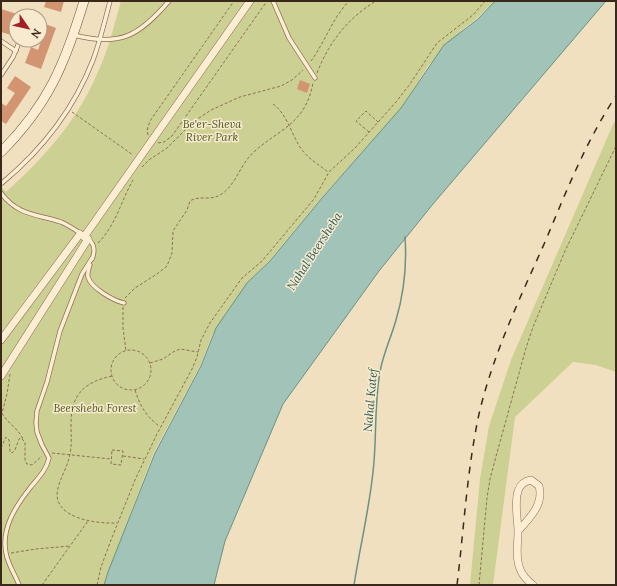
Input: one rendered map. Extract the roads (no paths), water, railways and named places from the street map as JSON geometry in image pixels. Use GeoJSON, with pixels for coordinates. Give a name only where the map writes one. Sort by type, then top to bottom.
{"type":"FeatureCollection","features":[{"type":"Feature","properties":{"kind":"street"},"geometry":{"type":"LineString","coordinates":[[1,152],[28,122],[60,71],[74,35],[84,1]]}},
{"type":"Feature","properties":{"kind":"street"},"geometry":{"type":"LineString","coordinates":[[1,340],[84,237],[250,1]]}},
{"type":"Feature","properties":{"kind":"street"},"geometry":{"type":"LineString","coordinates":[[1,376],[84,237]]}},
{"type":"Feature","properties":{"kind":"street"},"geometry":{"type":"LineString","coordinates":[[518,531],[538,507],[540,498],[539,486],[531,480],[523,483],[518,492],[516,503],[518,531],[517,558],[520,570],[533,585]]}},
{"type":"Feature","properties":{"kind":"lane"},"geometry":{"type":"LineString","coordinates":[[2,183],[42,146],[68,110],[87,75],[100,39],[110,1]]}},
{"type":"Feature","properties":{"kind":"lane"},"geometry":{"type":"LineString","coordinates":[[74,35],[113,40],[128,36],[143,27],[169,1]]}},
{"type":"Feature","properties":{"kind":"lane"},"geometry":{"type":"LineString","coordinates":[[273,1],[290,38],[306,66],[315,78]]}},
{"type":"Feature","properties":{"kind":"lane"},"geometry":{"type":"LineString","coordinates":[[1,41],[16,51]]}},
{"type":"Feature","properties":{"kind":"lane"},"geometry":{"type":"LineString","coordinates":[[1,75],[17,48]]}},
{"type":"Feature","properties":{"kind":"lane"},"geometry":{"type":"LineString","coordinates":[[1,193],[10,202],[27,213],[61,222],[84,237],[94,246],[94,253],[88,271],[88,277],[91,283],[116,301],[124,303]]}},
{"type":"Feature","properties":{"kind":"lane"},"geometry":{"type":"LineString","coordinates":[[19,585],[6,554],[5,543],[7,527],[11,517],[28,491],[45,471],[49,458],[37,432],[37,411],[47,382],[60,331],[82,274],[92,258]]}},
{"type":"Feature","properties":{"kind":"water","name":"Nahal Beersheba"},"geometry":{"type":"Polygon","coordinates":[[[495,1],[606,1],[433,204],[379,271],[283,404],[225,541],[214,585],[104,585],[155,453],[201,366],[216,328],[247,283],[270,261],[322,198],[401,108],[444,45],[478,19],[495,1]]]}},
{"type":"Feature","properties":{"kind":"waterway","name":"Nahal Katef"},"geometry":{"type":"LineString","coordinates":[[354,585],[371,486],[374,460],[378,384],[383,359],[399,310],[403,289],[406,247],[405,237]]}},
{"type":"Feature","properties":{"kind":"railway"},"geometry":{"type":"LineString","coordinates":[[457,585],[475,435],[485,392],[499,348],[577,167],[595,131],[616,96]]}},
{"type":"Feature","properties":{"kind":"park label","name":"Be'er-Sheva River Park"},"geometry":{"type":"Point","coordinates":[212,130]}},
{"type":"Feature","properties":{"kind":"park label","name":"Beersheba Forest"},"geometry":{"type":"Point","coordinates":[95,408]}}]}
